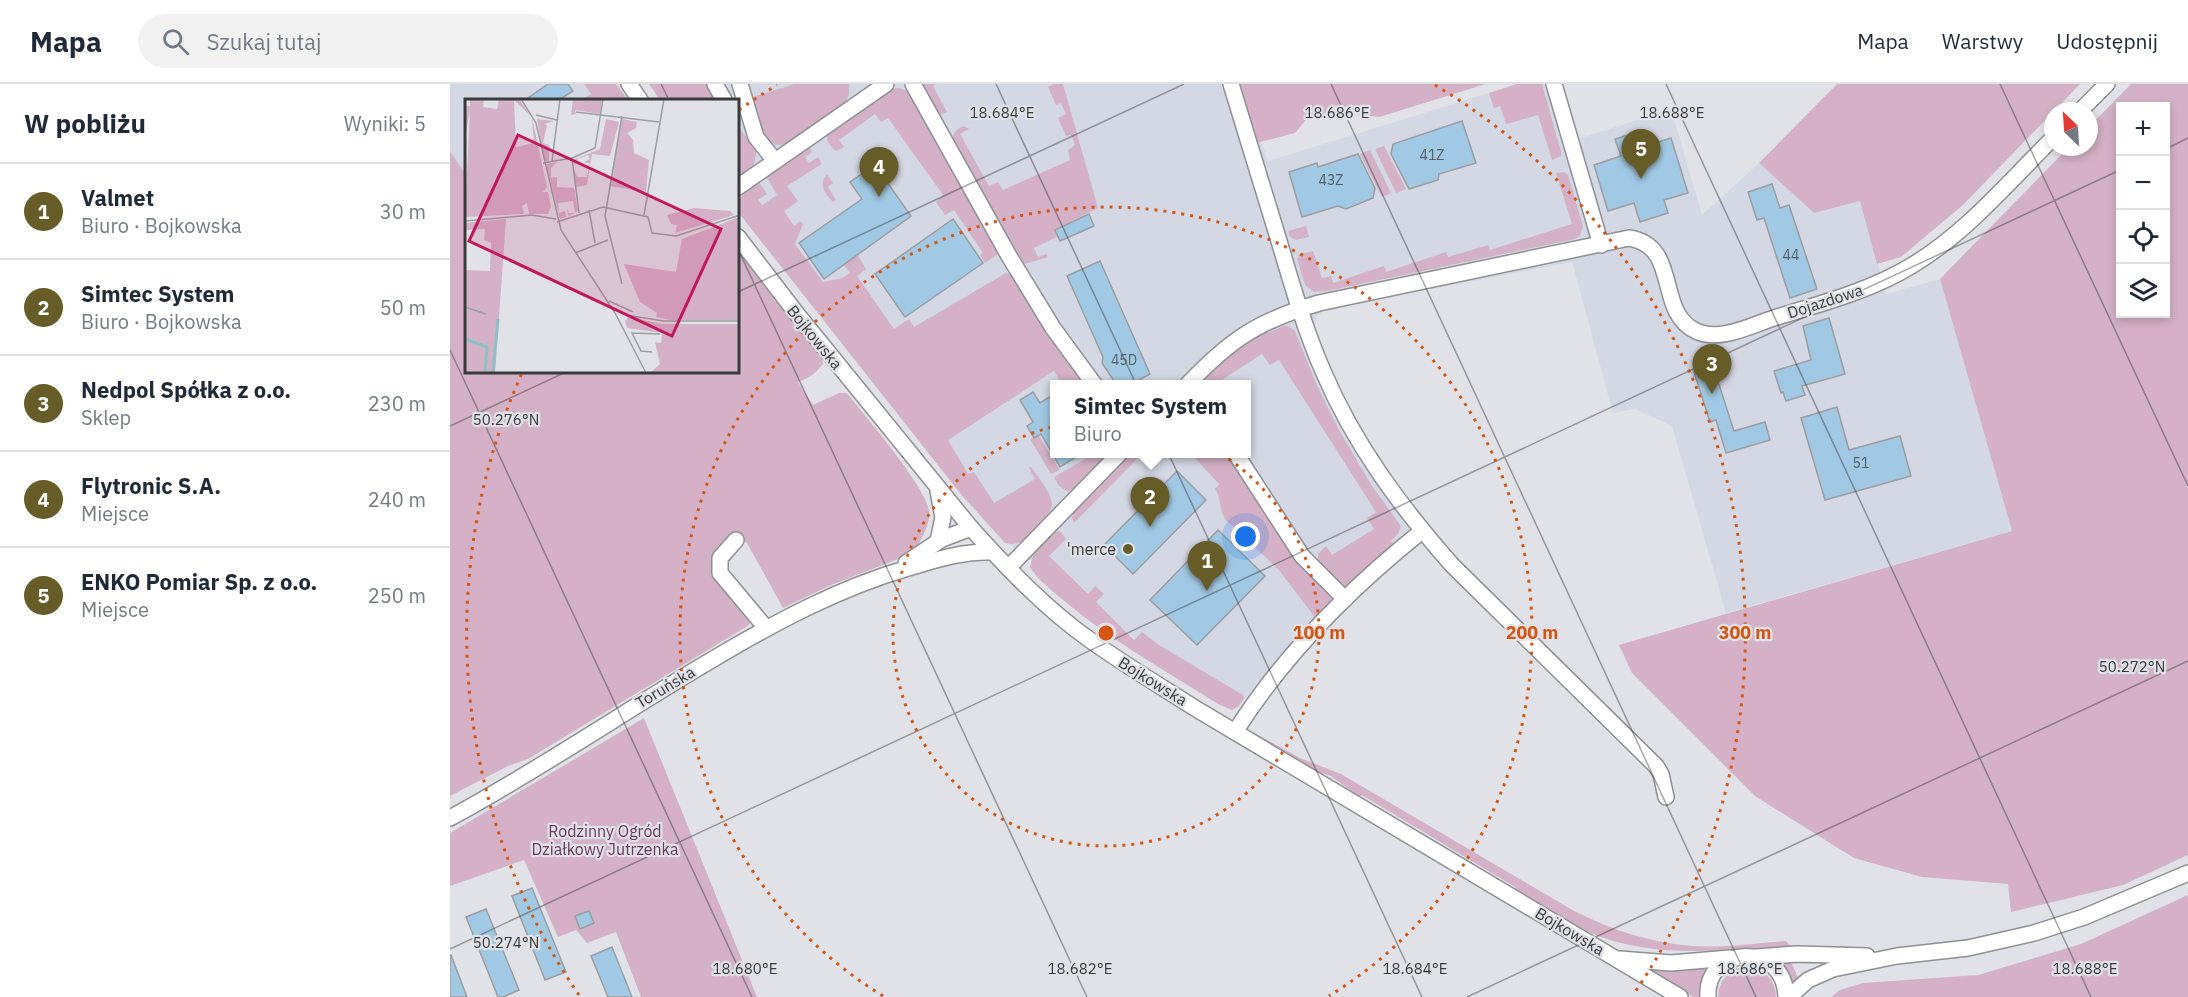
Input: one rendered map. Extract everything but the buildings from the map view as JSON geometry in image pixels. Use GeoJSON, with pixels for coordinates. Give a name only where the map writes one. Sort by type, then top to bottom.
{"type":"FeatureCollection","features":[{"type":"Feature","properties":{"kind":"street"},"geometry":{"type":"LineString","coordinates":[[629,84],[639,99]]}},
{"type":"Feature","properties":{"kind":"street"},"geometry":{"type":"LineString","coordinates":[[715,84],[723,99]]}},
{"type":"Feature","properties":{"kind":"street"},"geometry":{"type":"LineString","coordinates":[[740,84],[756,137]]}},
{"type":"Feature","properties":{"kind":"street"},"geometry":{"type":"LineString","coordinates":[[740,187],[886,84]]}},
{"type":"Feature","properties":{"kind":"street"},"geometry":{"type":"LineString","coordinates":[[913,84],[1009,256],[1053,328],[1091,380]]}},
{"type":"Feature","properties":{"kind":"street"},"geometry":{"type":"LineString","coordinates":[[1231,84],[1300,309],[1323,371],[1354,433],[1396,498],[1452,565],[1656,766],[1661,774],[1666,797]]}},
{"type":"Feature","properties":{"kind":"street"},"geometry":{"type":"LineString","coordinates":[[1554,84],[1601,245]]}},
{"type":"Feature","properties":{"kind":"street"},"geometry":{"type":"LineString","coordinates":[[2089,102],[2107,84]]}},
{"type":"Feature","properties":{"kind":"street"},"geometry":{"type":"LineString","coordinates":[[740,120],[775,161]]}},
{"type":"Feature","properties":{"kind":"street","name":"Dojazdowa"},"geometry":{"type":"LineString","coordinates":[[1194,380],[1229,344],[1248,331],[1274,318],[1300,309],[1319,303],[1629,238],[1640,240],[1656,252],[1674,305],[1686,324],[1702,333],[1723,334],[1861,290],[1911,266],[1952,237],[2044,147]]}},
{"type":"Feature","properties":{"kind":"street","name":"Bojkowska"},"geometry":{"type":"LineString","coordinates":[[740,240],[797,314],[971,528],[992,552],[1050,608],[1089,640],[1236,732],[1680,997]]}},
{"type":"Feature","properties":{"kind":"street"},"geometry":{"type":"LineString","coordinates":[[1008,568],[1114,458]]}},
{"type":"Feature","properties":{"kind":"street"},"geometry":{"type":"LineString","coordinates":[[1239,458],[1302,556],[1345,599]]}},
{"type":"Feature","properties":{"kind":"street"},"geometry":{"type":"LineString","coordinates":[[937,488],[943,516],[938,541]]}},
{"type":"Feature","properties":{"kind":"street","name":"Toruńska"},"geometry":{"type":"LineString","coordinates":[[889,573],[954,532],[971,528],[963,543],[947,557]]}},
{"type":"Feature","properties":{"kind":"street"},"geometry":{"type":"LineString","coordinates":[[1236,732],[1263,690],[1345,599],[1381,564],[1422,531]]}},
{"type":"Feature","properties":{"kind":"street"},"geometry":{"type":"LineString","coordinates":[[735,540],[720,558],[720,573],[766,628]]}},
{"type":"Feature","properties":{"kind":"street","name":"Toruńska"},"geometry":{"type":"LineString","coordinates":[[450,818],[766,628],[807,606],[889,573],[972,551],[992,552]]}},
{"type":"Feature","properties":{"kind":"street"},"geometry":{"type":"LineString","coordinates":[[1756,957],[1776,968],[1782,977],[1788,997],[1808,980],[1833,969],[1897,956],[1968,948],[2034,933],[2084,917],[2188,873]]}},
{"type":"Feature","properties":{"kind":"street","name":"Bojkowska"},"geometry":{"type":"LineString","coordinates":[[1617,959],[1671,963],[1797,954],[1897,956]]}},
{"type":"Feature","properties":{"kind":"street"},"geometry":{"type":"LineString","coordinates":[[1708,997],[1710,981],[1715,971],[1733,958]]}},
{"type":"Feature","properties":{"kind":"shaded area"},"geometry":{"type":"Polygon","coordinates":[[[450,84],[584,84],[591,94],[583,99],[465,99],[465,174],[450,151],[450,84]]]}},
{"type":"Feature","properties":{"kind":"shaded area"},"geometry":{"type":"Polygon","coordinates":[[[664,84],[1242,84],[1268,161],[1518,84],[1562,84],[1578,139],[1671,109],[1702,215],[1759,163],[1814,213],[1860,201],[1886,294],[1940,279],[2012,531],[1726,613],[1672,426],[1635,409],[1613,413],[1572,262],[1334,307],[1318,315],[1314,327],[1333,376],[1366,443],[1423,522],[1275,661],[1239,706],[1221,702],[1004,540],[740,189],[740,99],[664,84]]]}},
{"type":"Feature","properties":{"kind":"green space"},"geometry":{"type":"Polygon","coordinates":[[[584,84],[616,84],[627,99],[583,99],[591,94],[584,84]]]}},
{"type":"Feature","properties":{"kind":"green space"},"geometry":{"type":"Polygon","coordinates":[[[649,84],[708,84],[716,99],[659,99],[649,84]]]}},
{"type":"Feature","properties":{"kind":"green space"},"geometry":{"type":"Polygon","coordinates":[[[794,84],[849,84],[849,95],[845,103],[793,141],[782,145],[774,144],[762,133],[750,98],[794,84]]]}},
{"type":"Feature","properties":{"kind":"green space"},"geometry":{"type":"Polygon","coordinates":[[[921,84],[936,84],[933,86],[947,112],[939,115],[921,84]]]}},
{"type":"Feature","properties":{"kind":"green space"},"geometry":{"type":"Polygon","coordinates":[[[1063,84],[1098,208],[1055,230],[1057,237],[1034,248],[1038,257],[1046,254],[1048,257],[1025,264],[1020,261],[952,141],[959,128],[964,126],[969,129],[960,134],[989,186],[998,182],[1003,190],[1070,160],[1068,150],[1075,145],[1071,135],[1066,136],[1058,118],[1066,114],[1061,103],[1056,105],[1048,87],[1063,84]]]}},
{"type":"Feature","properties":{"kind":"green space"},"geometry":{"type":"Polygon","coordinates":[[[1238,84],[1486,84],[1379,117],[1329,114],[1306,120],[1295,133],[1256,143],[1238,84]]]}},
{"type":"Feature","properties":{"kind":"green space"},"geometry":{"type":"Polygon","coordinates":[[[1517,84],[1542,84],[1561,156],[1552,160],[1538,115],[1506,124],[1500,106],[1494,108],[1489,93],[1517,84]]]}},
{"type":"Feature","properties":{"kind":"green space"},"geometry":{"type":"Polygon","coordinates":[[[1837,84],[2080,84],[2063,102],[2044,102],[2044,121],[1964,204],[1901,257],[1877,264],[1860,201],[1814,213],[1759,163],[1837,84]]]}},
{"type":"Feature","properties":{"kind":"green space"},"geometry":{"type":"Polygon","coordinates":[[[2131,84],[2188,84],[2188,855],[2123,885],[2011,912],[2008,884],[1922,877],[1854,858],[1755,796],[1632,673],[1619,645],[2012,531],[1940,279],[2060,156],[2098,156],[2098,118],[2131,84]]]}},
{"type":"Feature","properties":{"kind":"green space"},"geometry":{"type":"Polygon","coordinates":[[[899,88],[909,92],[998,249],[997,255],[985,263],[980,255],[983,253],[954,210],[945,215],[936,202],[943,195],[888,118],[881,122],[875,114],[839,140],[844,147],[836,151],[827,140],[827,132],[888,89],[899,88]]]}},
{"type":"Feature","properties":{"kind":"green space"},"geometry":{"type":"Polygon","coordinates":[[[740,129],[757,149],[753,169],[740,178],[740,129]]]}},
{"type":"Feature","properties":{"kind":"green space"},"geometry":{"type":"Polygon","coordinates":[[[809,146],[812,152],[805,157],[809,163],[818,157],[822,164],[787,186],[798,201],[784,211],[794,226],[800,221],[803,224],[795,244],[823,282],[842,278],[850,273],[843,264],[857,254],[866,269],[857,276],[894,329],[909,319],[914,327],[1006,273],[1013,276],[1083,380],[1060,380],[1054,371],[948,440],[968,474],[974,472],[994,503],[1035,479],[1029,468],[1031,467],[1047,490],[1052,504],[1045,519],[1023,541],[1014,544],[1005,543],[960,493],[740,215],[740,200],[743,194],[758,181],[767,194],[758,200],[762,205],[777,195],[766,176],[809,146]]]}},
{"type":"Feature","properties":{"kind":"green space"},"geometry":{"type":"Polygon","coordinates":[[[1384,146],[1406,189],[1396,193],[1375,149],[1384,146]]]}},
{"type":"Feature","properties":{"kind":"green space"},"geometry":{"type":"Polygon","coordinates":[[[1370,150],[1391,193],[1382,197],[1360,154],[1370,150]]]}},
{"type":"Feature","properties":{"kind":"green space"},"geometry":{"type":"Polygon","coordinates":[[[450,151],[465,174],[465,374],[740,374],[740,254],[822,359],[823,364],[817,370],[798,382],[813,405],[839,393],[847,393],[919,487],[926,501],[929,520],[919,543],[922,545],[911,554],[831,585],[783,608],[747,543],[736,535],[715,551],[713,573],[751,620],[749,625],[528,759],[508,766],[450,796],[450,151]]]}},
{"type":"Feature","properties":{"kind":"green space"},"geometry":{"type":"Polygon","coordinates":[[[1564,172],[1568,175],[1583,226],[1580,236],[1575,239],[1327,291],[1314,292],[1305,285],[1297,259],[1300,254],[1313,251],[1322,278],[1331,276],[1333,283],[1384,266],[1386,272],[1446,252],[1448,257],[1488,245],[1490,250],[1572,224],[1556,173],[1564,172]]]}},
{"type":"Feature","properties":{"kind":"green space"},"geometry":{"type":"Polygon","coordinates":[[[827,174],[833,183],[828,187],[836,200],[833,202],[825,192],[823,185],[827,174]]]}},
{"type":"Feature","properties":{"kind":"green space"},"geometry":{"type":"Polygon","coordinates":[[[1306,226],[1309,237],[1296,240],[1290,237],[1288,231],[1306,226]]]}},
{"type":"Feature","properties":{"kind":"green space"},"geometry":{"type":"Polygon","coordinates":[[[1283,326],[1288,326],[1295,331],[1316,383],[1339,430],[1372,486],[1401,526],[1398,534],[1391,541],[1394,544],[1353,583],[1344,586],[1340,585],[1318,563],[1318,554],[1326,546],[1332,555],[1374,529],[1367,518],[1376,512],[1279,360],[1270,365],[1262,354],[1224,380],[1203,380],[1227,355],[1266,329],[1268,333],[1283,326]]]}},
{"type":"Feature","properties":{"kind":"green space"},"geometry":{"type":"Polygon","coordinates":[[[1039,436],[1050,454],[1050,458],[1053,458],[1060,470],[1051,474],[1030,439],[1039,436]]]}},
{"type":"Feature","properties":{"kind":"green space"},"geometry":{"type":"Polygon","coordinates":[[[1087,458],[1106,458],[1076,489],[1067,491],[1059,486],[1054,477],[1087,458]]]}},
{"type":"Feature","properties":{"kind":"green space"},"geometry":{"type":"Polygon","coordinates":[[[1125,458],[1138,458],[1074,523],[1072,518],[1074,509],[1125,458]]]}},
{"type":"Feature","properties":{"kind":"green space"},"geometry":{"type":"Polygon","coordinates":[[[1195,458],[1233,458],[1297,559],[1329,594],[1332,601],[1317,620],[1278,569],[1225,519],[1215,489],[1219,484],[1195,458]]]}},
{"type":"Feature","properties":{"kind":"green space"},"geometry":{"type":"Polygon","coordinates":[[[1060,531],[1066,539],[1049,556],[1088,594],[1095,586],[1104,594],[1096,602],[1134,640],[1142,632],[1159,645],[1243,695],[1244,698],[1239,706],[1232,710],[1218,704],[1138,654],[1080,614],[1040,580],[1030,567],[1034,551],[1052,532],[1060,531]]]}},
{"type":"Feature","properties":{"kind":"green space","name":"Rodzinny Ogród Działkowy Jutrzenka"},"geometry":{"type":"Polygon","coordinates":[[[644,718],[757,997],[641,997],[616,932],[587,943],[576,930],[558,937],[524,860],[450,886],[450,833],[644,718]]]}},
{"type":"Feature","properties":{"kind":"green space"},"geometry":{"type":"Polygon","coordinates":[[[1247,729],[1300,758],[1341,774],[1574,911],[1603,924],[1646,939],[1693,946],[1786,941],[1790,946],[1713,951],[1663,950],[1637,947],[1588,932],[1561,918],[1516,890],[1515,887],[1362,795],[1360,797],[1331,776],[1313,770],[1247,729]]]}},
{"type":"Feature","properties":{"kind":"green space"},"geometry":{"type":"Polygon","coordinates":[[[2188,895],[2188,997],[1831,997],[1840,990],[1863,983],[1978,975],[2081,944],[2188,895]]]}},
{"type":"Feature","properties":{"kind":"green space"},"geometry":{"type":"Polygon","coordinates":[[[1791,962],[1799,980],[1792,988],[1780,964],[1791,962]]]}},
{"type":"Feature","properties":{"kind":"green space"},"geometry":{"type":"Polygon","coordinates":[[[1746,966],[1758,969],[1771,980],[1776,997],[1718,997],[1720,985],[1726,976],[1746,966]]]}},
{"type":"Feature","properties":{"kind":"green space"},"geometry":{"type":"Polygon","coordinates":[[[1711,967],[1703,997],[1693,997],[1646,968],[1711,967]]]}},
{"type":"Feature","properties":{"kind":"place","name":"ENKO Pomiar Sp. z o.o."},"geometry":{"type":"Point","coordinates":[1641,179]}},
{"type":"Feature","properties":{"kind":"place","name":"Flytronic S.A."},"geometry":{"type":"Point","coordinates":[879,197]}},
{"type":"Feature","properties":{"kind":"place","name":"Nedpol Spółka z o.o."},"geometry":{"type":"Point","coordinates":[1712,394]}},
{"type":"Feature","properties":{"kind":"place","name":"Simtec System"},"geometry":{"type":"Point","coordinates":[1150,527]}},
{"type":"Feature","properties":{"kind":"place","name":"'merce"},"geometry":{"type":"Point","coordinates":[1128,549]}},
{"type":"Feature","properties":{"kind":"place","name":"Valmet"},"geometry":{"type":"Point","coordinates":[1207,591]}}]}
